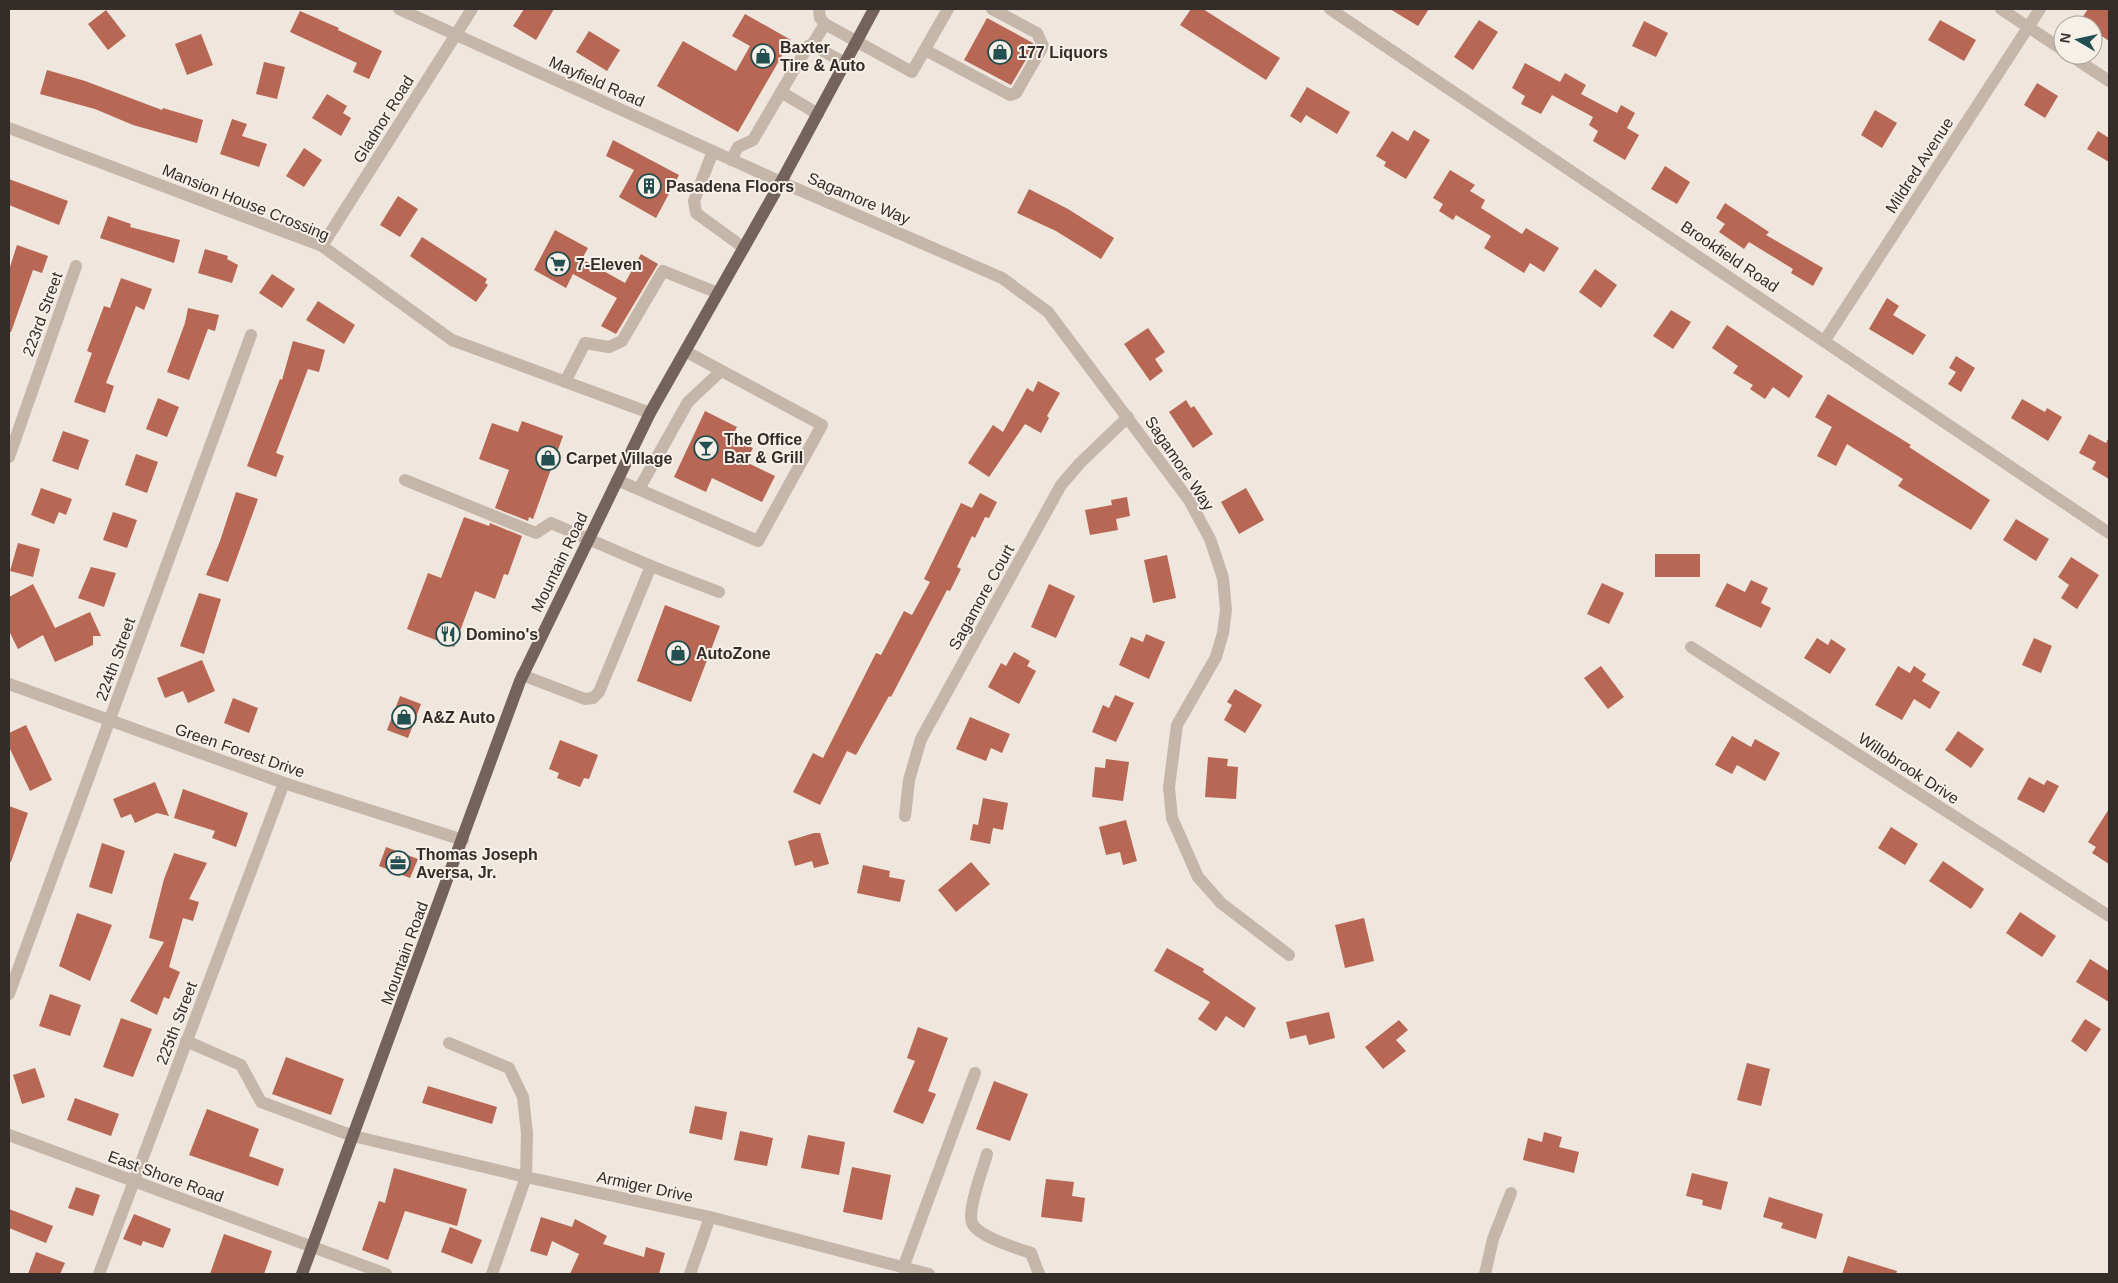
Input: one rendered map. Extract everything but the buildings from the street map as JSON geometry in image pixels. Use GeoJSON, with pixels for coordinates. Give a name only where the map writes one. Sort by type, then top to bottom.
{"type":"FeatureCollection","features":[{"type":"Feature","properties":{"kind":"main road","name":"Mountain Road"},"geometry":{"type":"LineString","coordinates":[[302,1274],[463,840],[522,675],[650,413],[781,182],[874,9]]}},
{"type":"Feature","properties":{"kind":"street","name":"Mayfield Road"},"geometry":{"type":"LineString","coordinates":[[399,9],[781,182]]}},
{"type":"Feature","properties":{"kind":"street","name":"Gladnor Road"},"geometry":{"type":"LineString","coordinates":[[322,246],[472,9]]}},
{"type":"Feature","properties":{"kind":"street"},"geometry":{"type":"LineString","coordinates":[[819,9],[820,18],[825,24],[912,72],[948,9]]}},
{"type":"Feature","properties":{"kind":"street"},"geometry":{"type":"LineString","coordinates":[[925,50],[1010,95],[1016,93],[1043,46],[1037,33],[992,9]]}},
{"type":"Feature","properties":{"kind":"street","name":"Brookfield Road"},"geometry":{"type":"LineString","coordinates":[[1330,9],[1825,340],[2109,533]]}},
{"type":"Feature","properties":{"kind":"street"},"geometry":{"type":"LineString","coordinates":[[2000,9],[2053,43]]}},
{"type":"Feature","properties":{"kind":"street","name":"Mildred Avenue"},"geometry":{"type":"LineString","coordinates":[[1825,340],[2040,9]]}},
{"type":"Feature","properties":{"kind":"street"},"geometry":{"type":"LineString","coordinates":[[730,160],[738,147],[753,140],[806,48],[812,45],[825,24]]}},
{"type":"Feature","properties":{"kind":"street"},"geometry":{"type":"LineString","coordinates":[[812,45],[845,63]]}},
{"type":"Feature","properties":{"kind":"street"},"geometry":{"type":"LineString","coordinates":[[2085,65],[2109,81]]}},
{"type":"Feature","properties":{"kind":"street"},"geometry":{"type":"LineString","coordinates":[[781,92],[818,114]]}},
{"type":"Feature","properties":{"kind":"street","name":"Mansion House Crossing"},"geometry":{"type":"LineString","coordinates":[[9,128],[322,246],[452,340],[650,413]]}},
{"type":"Feature","properties":{"kind":"street"},"geometry":{"type":"LineString","coordinates":[[713,152],[694,201],[694,208],[696,213],[744,248]]}},
{"type":"Feature","properties":{"kind":"street","name":"Sagamore Way"},"geometry":{"type":"LineString","coordinates":[[781,182],[1002,278],[1048,312],[1189,500],[1210,539],[1223,578],[1226,610],[1223,633],[1216,657],[1177,725],[1169,787],[1172,818],[1198,877],[1221,903],[1289,955]]}},
{"type":"Feature","properties":{"kind":"street","name":"223rd Street"},"geometry":{"type":"LineString","coordinates":[[9,456],[76,266]]}},
{"type":"Feature","properties":{"kind":"street"},"geometry":{"type":"LineString","coordinates":[[565,382],[585,342],[608,347],[622,342],[663,271],[718,293]]}},
{"type":"Feature","properties":{"kind":"street","name":"224th Street"},"geometry":{"type":"LineString","coordinates":[[9,994],[251,335]]}},
{"type":"Feature","properties":{"kind":"street"},"geometry":{"type":"LineString","coordinates":[[617,480],[758,541],[822,425],[685,351]]}},
{"type":"Feature","properties":{"kind":"street"},"geometry":{"type":"LineString","coordinates":[[639,489],[688,402],[721,371]]}},
{"type":"Feature","properties":{"kind":"street","name":"Sagamore Court"},"geometry":{"type":"LineString","coordinates":[[905,816],[909,780],[921,739],[1061,486],[1080,463],[1128,417]]}},
{"type":"Feature","properties":{"kind":"street"},"geometry":{"type":"LineString","coordinates":[[405,480],[536,533],[550,523],[651,566],[719,592]]}},
{"type":"Feature","properties":{"kind":"street"},"geometry":{"type":"LineString","coordinates":[[522,675],[585,699],[592,698],[599,692],[651,566]]}},
{"type":"Feature","properties":{"kind":"street","name":"Willobrook Drive"},"geometry":{"type":"LineString","coordinates":[[1690,648],[2109,916]]}},
{"type":"Feature","properties":{"kind":"street","name":"Green Forest Drive"},"geometry":{"type":"LineString","coordinates":[[9,684],[109,722],[284,783],[463,840]]}},
{"type":"Feature","properties":{"kind":"street","name":"225th Street"},"geometry":{"type":"LineString","coordinates":[[99,1274],[284,783]]}},
{"type":"Feature","properties":{"kind":"street","name":"Armiger Drive"},"geometry":{"type":"LineString","coordinates":[[186,1041],[241,1065],[261,1102],[353,1136],[526,1177],[710,1217],[894,1269],[929,1274]]}},
{"type":"Feature","properties":{"kind":"street"},"geometry":{"type":"LineString","coordinates":[[449,1043],[509,1068],[523,1097],[527,1133],[526,1177],[492,1274]]}},
{"type":"Feature","properties":{"kind":"street"},"geometry":{"type":"LineString","coordinates":[[894,1269],[975,1073]]}},
{"type":"Feature","properties":{"kind":"street","name":"East Shore Road"},"geometry":{"type":"LineString","coordinates":[[9,1135],[386,1274]]}},
{"type":"Feature","properties":{"kind":"street"},"geometry":{"type":"LineString","coordinates":[[987,1154],[970,1213],[973,1225],[984,1234],[1031,1253],[1039,1274]]}},
{"type":"Feature","properties":{"kind":"street"},"geometry":{"type":"LineString","coordinates":[[1485,1274],[1493,1240],[1512,1193]]}},
{"type":"Feature","properties":{"kind":"street"},"geometry":{"type":"LineString","coordinates":[[690,1274],[710,1217]]}},
{"type":"Feature","properties":{"kind":"place","name":"177 Liquors"},"geometry":{"type":"Point","coordinates":[1000,52]}},
{"type":"Feature","properties":{"kind":"place","name":"Baxter Tire & Auto"},"geometry":{"type":"Point","coordinates":[763,56]}},
{"type":"Feature","properties":{"kind":"place","name":"Pasadena Floors"},"geometry":{"type":"Point","coordinates":[649,186]}},
{"type":"Feature","properties":{"kind":"place","name":"7-Eleven"},"geometry":{"type":"Point","coordinates":[558,264]}},
{"type":"Feature","properties":{"kind":"place","name":"The Office Bar & Grill"},"geometry":{"type":"Point","coordinates":[706,448]}},
{"type":"Feature","properties":{"kind":"place","name":"Carpet Village"},"geometry":{"type":"Point","coordinates":[548,458]}},
{"type":"Feature","properties":{"kind":"place","name":"Domino's"},"geometry":{"type":"Point","coordinates":[448,634]}},
{"type":"Feature","properties":{"kind":"place","name":"AutoZone"},"geometry":{"type":"Point","coordinates":[678,653]}},
{"type":"Feature","properties":{"kind":"place","name":"A&Z Auto"},"geometry":{"type":"Point","coordinates":[404,717]}},
{"type":"Feature","properties":{"kind":"place","name":"Thomas Joseph Aversa, Jr."},"geometry":{"type":"Point","coordinates":[398,863]}}]}
